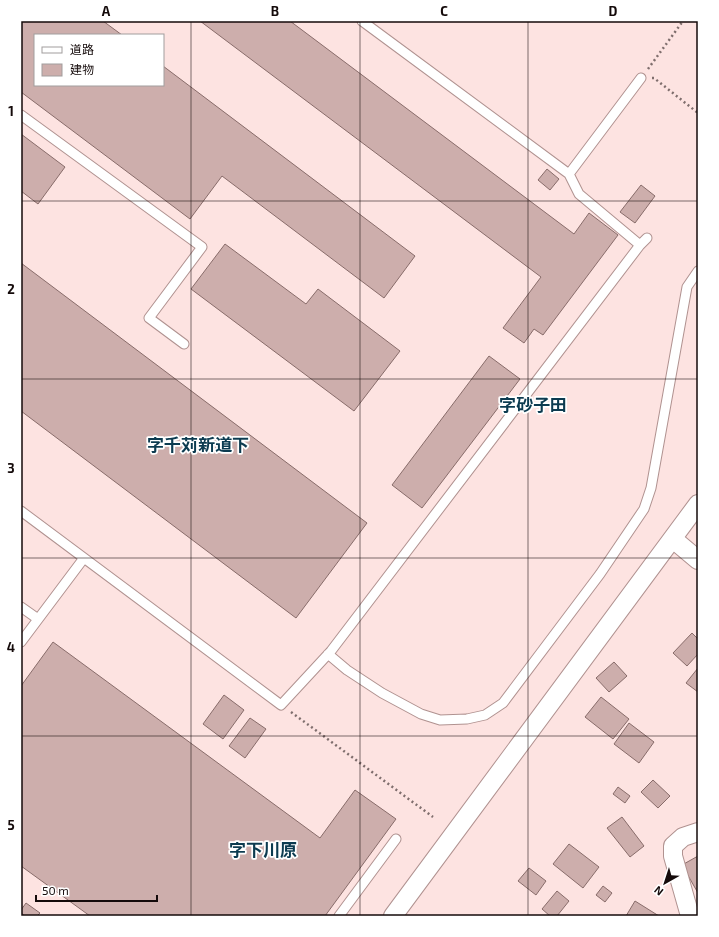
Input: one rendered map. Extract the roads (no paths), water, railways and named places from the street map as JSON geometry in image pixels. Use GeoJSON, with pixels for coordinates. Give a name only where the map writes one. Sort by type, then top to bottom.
{"type":"FeatureCollection","features":[{"type":"Feature","properties":{"kind":"street"},"geometry":{"type":"LineString","coordinates":[[393,916],[698,504]]}},
{"type":"Feature","properties":{"kind":"street"},"geometry":{"type":"LineString","coordinates":[[673,539],[698,560]]}},
{"type":"Feature","properties":{"kind":"street"},"geometry":{"type":"LineString","coordinates":[[690,916],[673,856],[673,846],[683,837],[698,832]]}},
{"type":"Feature","properties":{"kind":"lane"},"geometry":{"type":"LineString","coordinates":[[362,21],[569,174],[579,194],[640,245]]}},
{"type":"Feature","properties":{"kind":"lane"},"geometry":{"type":"LineString","coordinates":[[569,174],[641,78]]}},
{"type":"Feature","properties":{"kind":"lane"},"geometry":{"type":"LineString","coordinates":[[21,115],[202,247],[148,318],[184,344]]}},
{"type":"Feature","properties":{"kind":"lane"},"geometry":{"type":"LineString","coordinates":[[21,511],[281,705],[328,654],[640,245],[647,238]]}},
{"type":"Feature","properties":{"kind":"lane"},"geometry":{"type":"LineString","coordinates":[[328,654],[347,670],[382,693],[421,714],[440,720],[467,719],[485,715],[503,703],[600,574],[644,509],[651,488],[687,287],[698,271]]}},
{"type":"Feature","properties":{"kind":"lane"},"geometry":{"type":"LineString","coordinates":[[21,642],[84,558]]}},
{"type":"Feature","properties":{"kind":"lane"},"geometry":{"type":"LineString","coordinates":[[21,607],[38,619]]}},
{"type":"Feature","properties":{"kind":"lane"},"geometry":{"type":"LineString","coordinates":[[339,916],[396,839]]}},
{"type":"Feature","properties":{"kind":"district","name":"字砂子田"},"geometry":{"type":"Point","coordinates":[533,404]}},
{"type":"Feature","properties":{"kind":"district","name":"字千苅新道下"},"geometry":{"type":"Point","coordinates":[198,444]}},
{"type":"Feature","properties":{"kind":"district","name":"字下川原"},"geometry":{"type":"Point","coordinates":[263,849]}}]}
